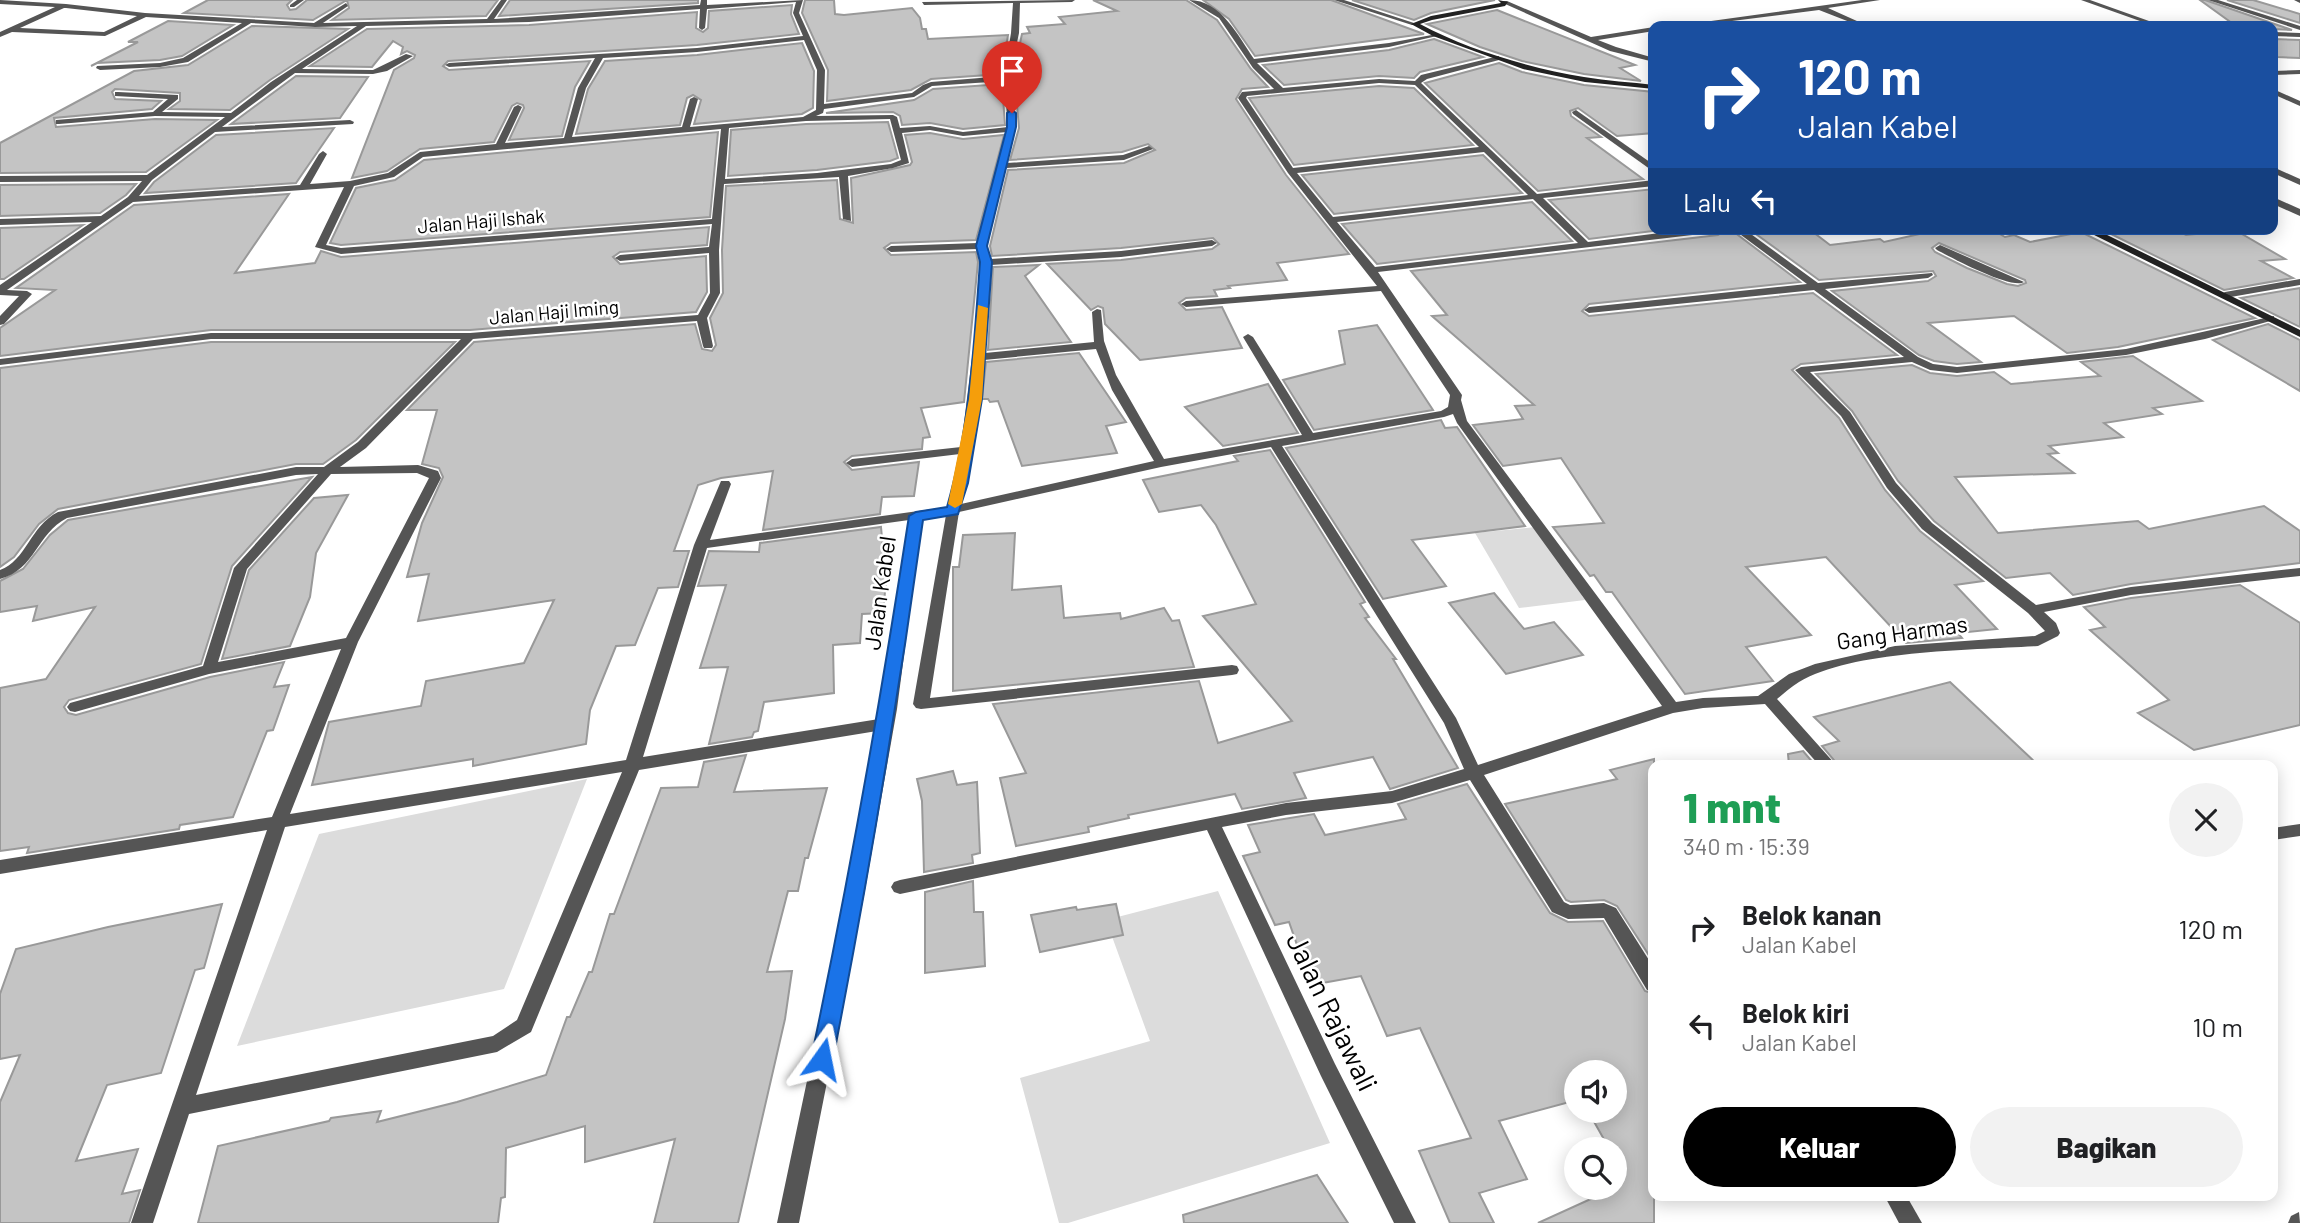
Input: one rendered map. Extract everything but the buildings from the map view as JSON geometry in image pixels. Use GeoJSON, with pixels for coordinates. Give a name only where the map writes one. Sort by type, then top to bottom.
{"type":"FeatureCollection","features":[{"type":"Feature","properties":{"kind":"street"},"geometry":{"type":"LineString","coordinates":[[292,6],[301,0]]}},
{"type":"Feature","properties":{"kind":"street"},"geometry":{"type":"LineString","coordinates":[[489,21],[505,0]]}},
{"type":"Feature","properties":{"kind":"street"},"geometry":{"type":"LineString","coordinates":[[702,28],[705,0]]}},
{"type":"Feature","properties":{"kind":"street"},"geometry":{"type":"LineString","coordinates":[[0,2],[250,22],[365,25],[703,9],[799,0],[796,13],[821,70],[820,111],[805,119]]}},
{"type":"Feature","properties":{"kind":"street"},"geometry":{"type":"LineString","coordinates":[[924,3],[1072,0]]}},
{"type":"Feature","properties":{"kind":"street"},"geometry":{"type":"LineString","coordinates":[[1192,0],[1219,15],[1252,61],[1273,86],[1281,90]]}},
{"type":"Feature","properties":{"kind":"street"},"geometry":{"type":"LineString","coordinates":[[1338,0],[1414,24],[1435,35],[1496,58],[1569,77],[1648,87]]}},
{"type":"Feature","properties":{"kind":"street"},"geometry":{"type":"LineString","coordinates":[[1414,24],[1518,0]]}},
{"type":"Feature","properties":{"kind":"street"},"geometry":{"type":"LineString","coordinates":[[1715,21],[1877,0]]}},
{"type":"Feature","properties":{"kind":"street"},"geometry":{"type":"LineString","coordinates":[[2084,0],[2145,21]]}},
{"type":"Feature","properties":{"kind":"street"},"geometry":{"type":"LineString","coordinates":[[2211,0],[2278,21]]}},
{"type":"Feature","properties":{"kind":"street"},"geometry":{"type":"LineString","coordinates":[[1017,1],[1008,78],[1011,129],[982,246],[986,262],[975,399],[953,510],[921,704],[1233,670]]}},
{"type":"Feature","properties":{"kind":"street"},"geometry":{"type":"LineString","coordinates":[[1504,2],[1589,39],[1648,58]]}},
{"type":"Feature","properties":{"kind":"street"},"geometry":{"type":"LineString","coordinates":[[314,25],[346,5]]}},
{"type":"Feature","properties":{"kind":"street"},"geometry":{"type":"LineString","coordinates":[[0,35],[66,6]]}},
{"type":"Feature","properties":{"kind":"street"},"geometry":{"type":"LineString","coordinates":[[1819,7],[1853,21]]}},
{"type":"Feature","properties":{"kind":"street"},"geometry":{"type":"LineString","coordinates":[[11,30],[105,34],[145,15]]}},
{"type":"Feature","properties":{"kind":"street"},"geometry":{"type":"LineString","coordinates":[[2278,21],[2300,28]]}},
{"type":"Feature","properties":{"kind":"street"},"geometry":{"type":"LineString","coordinates":[[100,68],[160,65],[185,60],[250,22]]}},
{"type":"Feature","properties":{"kind":"street"},"geometry":{"type":"LineString","coordinates":[[0,291],[131,199],[149,178],[293,71],[365,25]]}},
{"type":"Feature","properties":{"kind":"street"},"geometry":{"type":"LineString","coordinates":[[1589,39],[1648,30]]}},
{"type":"Feature","properties":{"kind":"street"},"geometry":{"type":"LineString","coordinates":[[2278,34],[2300,35]]}},
{"type":"Feature","properties":{"kind":"street"},"geometry":{"type":"LineString","coordinates":[[1252,61],[1389,45],[1435,35]]}},
{"type":"Feature","properties":{"kind":"street"},"geometry":{"type":"LineString","coordinates":[[449,65],[697,50],[806,38]]}},
{"type":"Feature","properties":{"kind":"street"},"geometry":{"type":"LineString","coordinates":[[293,71],[373,72],[409,56]]}},
{"type":"Feature","properties":{"kind":"street"},"geometry":{"type":"LineString","coordinates":[[567,141],[582,88],[600,56]]}},
{"type":"Feature","properties":{"kind":"street"},"geometry":{"type":"LineString","coordinates":[[1417,83],[1424,77],[1496,58]]}},
{"type":"Feature","properties":{"kind":"street"},"geometry":{"type":"LineString","coordinates":[[2278,73],[2300,72]]}},
{"type":"Feature","properties":{"kind":"street"},"geometry":{"type":"LineString","coordinates":[[820,107],[877,102],[916,94],[923,86],[931,84],[1008,78]]}},
{"type":"Feature","properties":{"kind":"street"},"geometry":{"type":"LineString","coordinates":[[1587,246],[1417,83],[1379,81],[1245,94],[1242,98],[1291,172],[1386,288],[1456,395],[1461,421],[1672,708]]}},
{"type":"Feature","properties":{"kind":"street"},"geometry":{"type":"LineString","coordinates":[[2278,92],[2300,93]]}},
{"type":"Feature","properties":{"kind":"street"},"geometry":{"type":"LineString","coordinates":[[2278,93],[2300,104]]}},
{"type":"Feature","properties":{"kind":"street"},"geometry":{"type":"LineString","coordinates":[[118,94],[175,97],[155,114]]}},
{"type":"Feature","properties":{"kind":"street"},"geometry":{"type":"LineString","coordinates":[[685,130],[694,99]]}},
{"type":"Feature","properties":{"kind":"street"},"geometry":{"type":"LineString","coordinates":[[499,147],[518,107]]}},
{"type":"Feature","properties":{"kind":"street"},"geometry":{"type":"LineString","coordinates":[[1576,112],[1648,165]]}},
{"type":"Feature","properties":{"kind":"street"},"geometry":{"type":"LineString","coordinates":[[59,122],[89,122],[114,116],[155,114],[234,115]]}},
{"type":"Feature","properties":{"kind":"street"},"geometry":{"type":"LineString","coordinates":[[131,199],[350,184],[391,175],[420,155],[805,119],[824,121],[890,116],[896,119],[906,161],[895,166],[843,173],[719,182]]}},
{"type":"Feature","properties":{"kind":"street"},"geometry":{"type":"LineString","coordinates":[[214,130],[350,121]]}},
{"type":"Feature","properties":{"kind":"street"},"geometry":{"type":"LineString","coordinates":[[708,346],[702,317],[715,293],[714,250],[724,126]]}},
{"type":"Feature","properties":{"kind":"street"},"geometry":{"type":"LineString","coordinates":[[899,131],[930,128],[963,134],[1011,129]]}},
{"type":"Feature","properties":{"kind":"street"},"geometry":{"type":"LineString","coordinates":[[1002,166],[1124,157],[1149,149]]}},
{"type":"Feature","properties":{"kind":"street"},"geometry":{"type":"LineString","coordinates":[[1291,172],[1485,149]]}},
{"type":"Feature","properties":{"kind":"street"},"geometry":{"type":"LineString","coordinates":[[304,186],[323,154]]}},
{"type":"Feature","properties":{"kind":"street"},"geometry":{"type":"LineString","coordinates":[[2278,172],[2300,182]]}},
{"type":"Feature","properties":{"kind":"street"},"geometry":{"type":"LineString","coordinates":[[843,173],[848,219]]}},
{"type":"Feature","properties":{"kind":"street"},"geometry":{"type":"LineString","coordinates":[[0,185],[4,179],[149,178]]}},
{"type":"Feature","properties":{"kind":"street","name":"Jalan Haji Ishak"},"geometry":{"type":"LineString","coordinates":[[350,184],[320,247],[324,250],[341,251],[717,221]]}},
{"type":"Feature","properties":{"kind":"street"},"geometry":{"type":"LineString","coordinates":[[1329,220],[1648,184]]}},
{"type":"Feature","properties":{"kind":"street"},"geometry":{"type":"LineString","coordinates":[[2278,202],[2300,213]]}},
{"type":"Feature","properties":{"kind":"street"},"geometry":{"type":"LineString","coordinates":[[0,222],[103,219]]}},
{"type":"Feature","properties":{"kind":"street"},"geometry":{"type":"LineString","coordinates":[[1372,270],[1672,235]]}},
{"type":"Feature","properties":{"kind":"street"},"geometry":{"type":"LineString","coordinates":[[1747,235],[1819,286],[1914,359],[1930,367],[1957,370],[2105,354],[2189,340],[2270,318]]}},
{"type":"Feature","properties":{"kind":"street"},"geometry":{"type":"LineString","coordinates":[[2100,235],[2300,334]]}},
{"type":"Feature","properties":{"kind":"street"},"geometry":{"type":"LineString","coordinates":[[986,262],[1121,254],[1212,243]]}},
{"type":"Feature","properties":{"kind":"street"},"geometry":{"type":"LineString","coordinates":[[891,249],[982,246]]}},
{"type":"Feature","properties":{"kind":"street"},"geometry":{"type":"LineString","coordinates":[[1940,248],[1971,264],[2019,282]]}},
{"type":"Feature","properties":{"kind":"street"},"geometry":{"type":"LineString","coordinates":[[620,258],[714,250]]}},
{"type":"Feature","properties":{"kind":"street"},"geometry":{"type":"LineString","coordinates":[[1590,310],[1928,275]]}},
{"type":"Feature","properties":{"kind":"street"},"geometry":{"type":"LineString","coordinates":[[2225,295],[2300,282]]}},
{"type":"Feature","properties":{"kind":"street"},"geometry":{"type":"LineString","coordinates":[[1185,304],[1386,288]]}},
{"type":"Feature","properties":{"kind":"street"},"geometry":{"type":"LineString","coordinates":[[0,291],[27,294],[0,322]]}},
{"type":"Feature","properties":{"kind":"street"},"geometry":{"type":"LineString","coordinates":[[1097,312],[1100,345],[1132,414],[1161,463]]}},
{"type":"Feature","properties":{"kind":"street","name":"Jalan Haji Iming"},"geometry":{"type":"LineString","coordinates":[[0,362],[211,336],[470,336],[702,317]]}},
{"type":"Feature","properties":{"kind":"street"},"geometry":{"type":"LineString","coordinates":[[209,669],[241,568],[329,469],[362,445],[470,336]]}},
{"type":"Feature","properties":{"kind":"street"},"geometry":{"type":"LineString","coordinates":[[1248,337],[1309,437]]}},
{"type":"Feature","properties":{"kind":"street"},"geometry":{"type":"LineString","coordinates":[[979,357],[1100,345]]}},
{"type":"Feature","properties":{"kind":"street"},"geometry":{"type":"LineString","coordinates":[[1914,359],[1801,369],[1846,414],[1891,485],[1927,526],[2033,610],[2130,591],[2300,572]]}},
{"type":"Feature","properties":{"kind":"street","name":"Jalan Kabel"},"geometry":{"type":"LineString","coordinates":[[788,1223],[855,896],[885,724],[916,516],[1161,463],[1273,442],[1429,419],[1453,409],[1456,402]]}},
{"type":"Feature","properties":{"kind":"street"},"geometry":{"type":"LineString","coordinates":[[1273,442],[1451,722],[1474,773],[1558,907],[1568,912],[1610,913],[1648,974]]}},
{"type":"Feature","properties":{"kind":"street"},"geometry":{"type":"LineString","coordinates":[[852,463],[967,450]]}},
{"type":"Feature","properties":{"kind":"street"},"geometry":{"type":"LineString","coordinates":[[0,575],[11,573],[19,567],[43,528],[63,515],[296,471],[429,470],[435,478],[351,642],[278,823],[142,1223]]}},
{"type":"Feature","properties":{"kind":"street"},"geometry":{"type":"LineString","coordinates":[[180,1107],[497,1044],[524,1026],[633,764],[701,545],[725,484]]}},
{"type":"Feature","properties":{"kind":"street"},"geometry":{"type":"LineString","coordinates":[[701,545],[916,516]]}},
{"type":"Feature","properties":{"kind":"street","name":"Gang Harmas"},"geometry":{"type":"LineString","coordinates":[[1768,698],[1794,678],[1820,667],[1857,659],[1895,651],[2038,641],[2047,638],[2053,633],[2051,626],[2033,610]]}},
{"type":"Feature","properties":{"kind":"street"},"geometry":{"type":"LineString","coordinates":[[75,707],[209,669],[351,642]]}},
{"type":"Feature","properties":{"kind":"street"},"geometry":{"type":"LineString","coordinates":[[900,887],[1297,807],[1392,797],[1672,708],[1703,703],[1759,701],[1768,698],[1824,760]]}},
{"type":"Feature","properties":{"kind":"street"},"geometry":{"type":"LineString","coordinates":[[2,871],[885,724]]}},
{"type":"Feature","properties":{"kind":"street","name":"Jalan Rajawali"},"geometry":{"type":"LineString","coordinates":[[1212,823],[1328,1070],[1405,1223]]}},
{"type":"Feature","properties":{"kind":"street"},"geometry":{"type":"LineString","coordinates":[[2278,833],[2300,830]]}},
{"type":"Feature","properties":{"kind":"street"},"geometry":{"type":"LineString","coordinates":[[1898,1201],[1911,1223]]}},
{"type":"Feature","properties":{"kind":"shaded area"},"geometry":{"type":"Polygon","coordinates":[[[1536,527],[1585,600],[1519,608],[1475,533],[1536,527]]]}},
{"type":"Feature","properties":{"kind":"shaded area"},"geometry":{"type":"Polygon","coordinates":[[[587,779],[504,989],[237,1046],[319,834],[587,779]]]}},
{"type":"Feature","properties":{"kind":"shaded area"},"geometry":{"type":"Polygon","coordinates":[[[1218,891],[1330,1143],[1068,1223],[1059,1223],[1020,1078],[1150,1041],[1106,920],[1218,891]]]}},
{"type":"Feature","properties":{"kind":"slow traffic"},"geometry":{"type":"LineString","coordinates":[[955,504],[975,399],[982,308]]}},
{"type":"Feature","properties":{"kind":"route"},"geometry":{"type":"LineString","coordinates":[[822,1059],[855,896],[888,709],[916,516],[953,510],[961,483],[975,399],[986,262],[982,246],[1012,127],[1012,113]]}}]}
